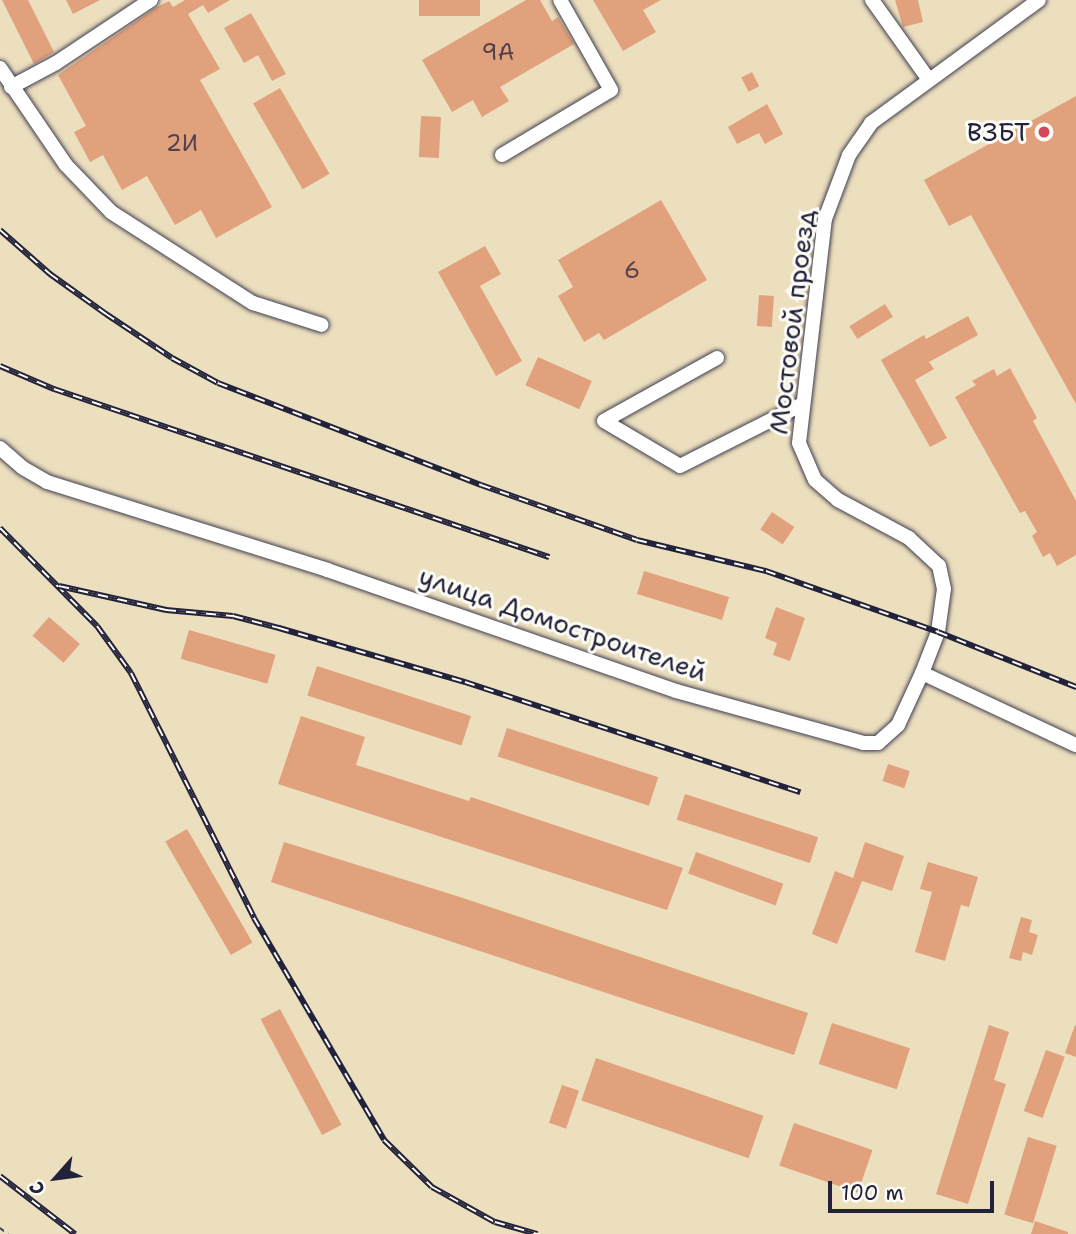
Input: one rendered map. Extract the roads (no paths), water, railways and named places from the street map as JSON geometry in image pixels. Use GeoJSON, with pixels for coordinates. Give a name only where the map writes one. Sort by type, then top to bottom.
{"type":"FeatureCollection","features":[{"type":"Feature","properties":{"kind":"street"},"geometry":{"type":"LineString","coordinates":[[11,87],[56,63],[151,0]]}},
{"type":"Feature","properties":{"kind":"street"},"geometry":{"type":"LineString","coordinates":[[502,155],[611,90],[560,0]]}},
{"type":"Feature","properties":{"kind":"street"},"geometry":{"type":"LineString","coordinates":[[872,0],[929,79]]}},
{"type":"Feature","properties":{"kind":"street","name":"Мостовой проезд"},"geometry":{"type":"LineString","coordinates":[[922,673],[938,632],[944,589],[939,566],[909,538],[838,500],[815,480],[799,443],[825,219],[849,155],[871,123],[1039,0]]}},
{"type":"Feature","properties":{"kind":"street"},"geometry":{"type":"LineString","coordinates":[[0,68],[66,165],[111,212],[253,303],[322,325]]}},
{"type":"Feature","properties":{"kind":"street"},"geometry":{"type":"LineString","coordinates":[[717,358],[604,421],[680,466],[803,404]]}},
{"type":"Feature","properties":{"kind":"street","name":"улица Домостроителей"},"geometry":{"type":"LineString","coordinates":[[0,448],[23,468],[47,482],[327,570],[676,691],[863,743],[878,743],[898,724],[922,673]]}},
{"type":"Feature","properties":{"kind":"street"},"geometry":{"type":"LineString","coordinates":[[922,673],[1076,745]]}},
{"type":"Feature","properties":{"kind":"railway"},"geometry":{"type":"LineString","coordinates":[[0,230],[50,274],[106,314],[172,358],[218,383],[481,485],[637,540],[766,571],[938,632],[1076,687]]}},
{"type":"Feature","properties":{"kind":"railway"},"geometry":{"type":"LineString","coordinates":[[0,366],[54,389],[549,557]]}},
{"type":"Feature","properties":{"kind":"railway"},"geometry":{"type":"LineString","coordinates":[[0,528],[97,626],[131,673],[254,918],[384,1140],[432,1187],[495,1222],[537,1234]]}},
{"type":"Feature","properties":{"kind":"railway"},"geometry":{"type":"LineString","coordinates":[[61,588],[59,586],[166,610],[233,616],[279,628],[465,682],[800,792]]}},
{"type":"Feature","properties":{"kind":"railway"},"geometry":{"type":"LineString","coordinates":[[0,1176],[75,1234]]}},
{"type":"Feature","properties":{"kind":"place","name":"ВЗБТ"},"geometry":{"type":"Point","coordinates":[1044,132]}}]}
